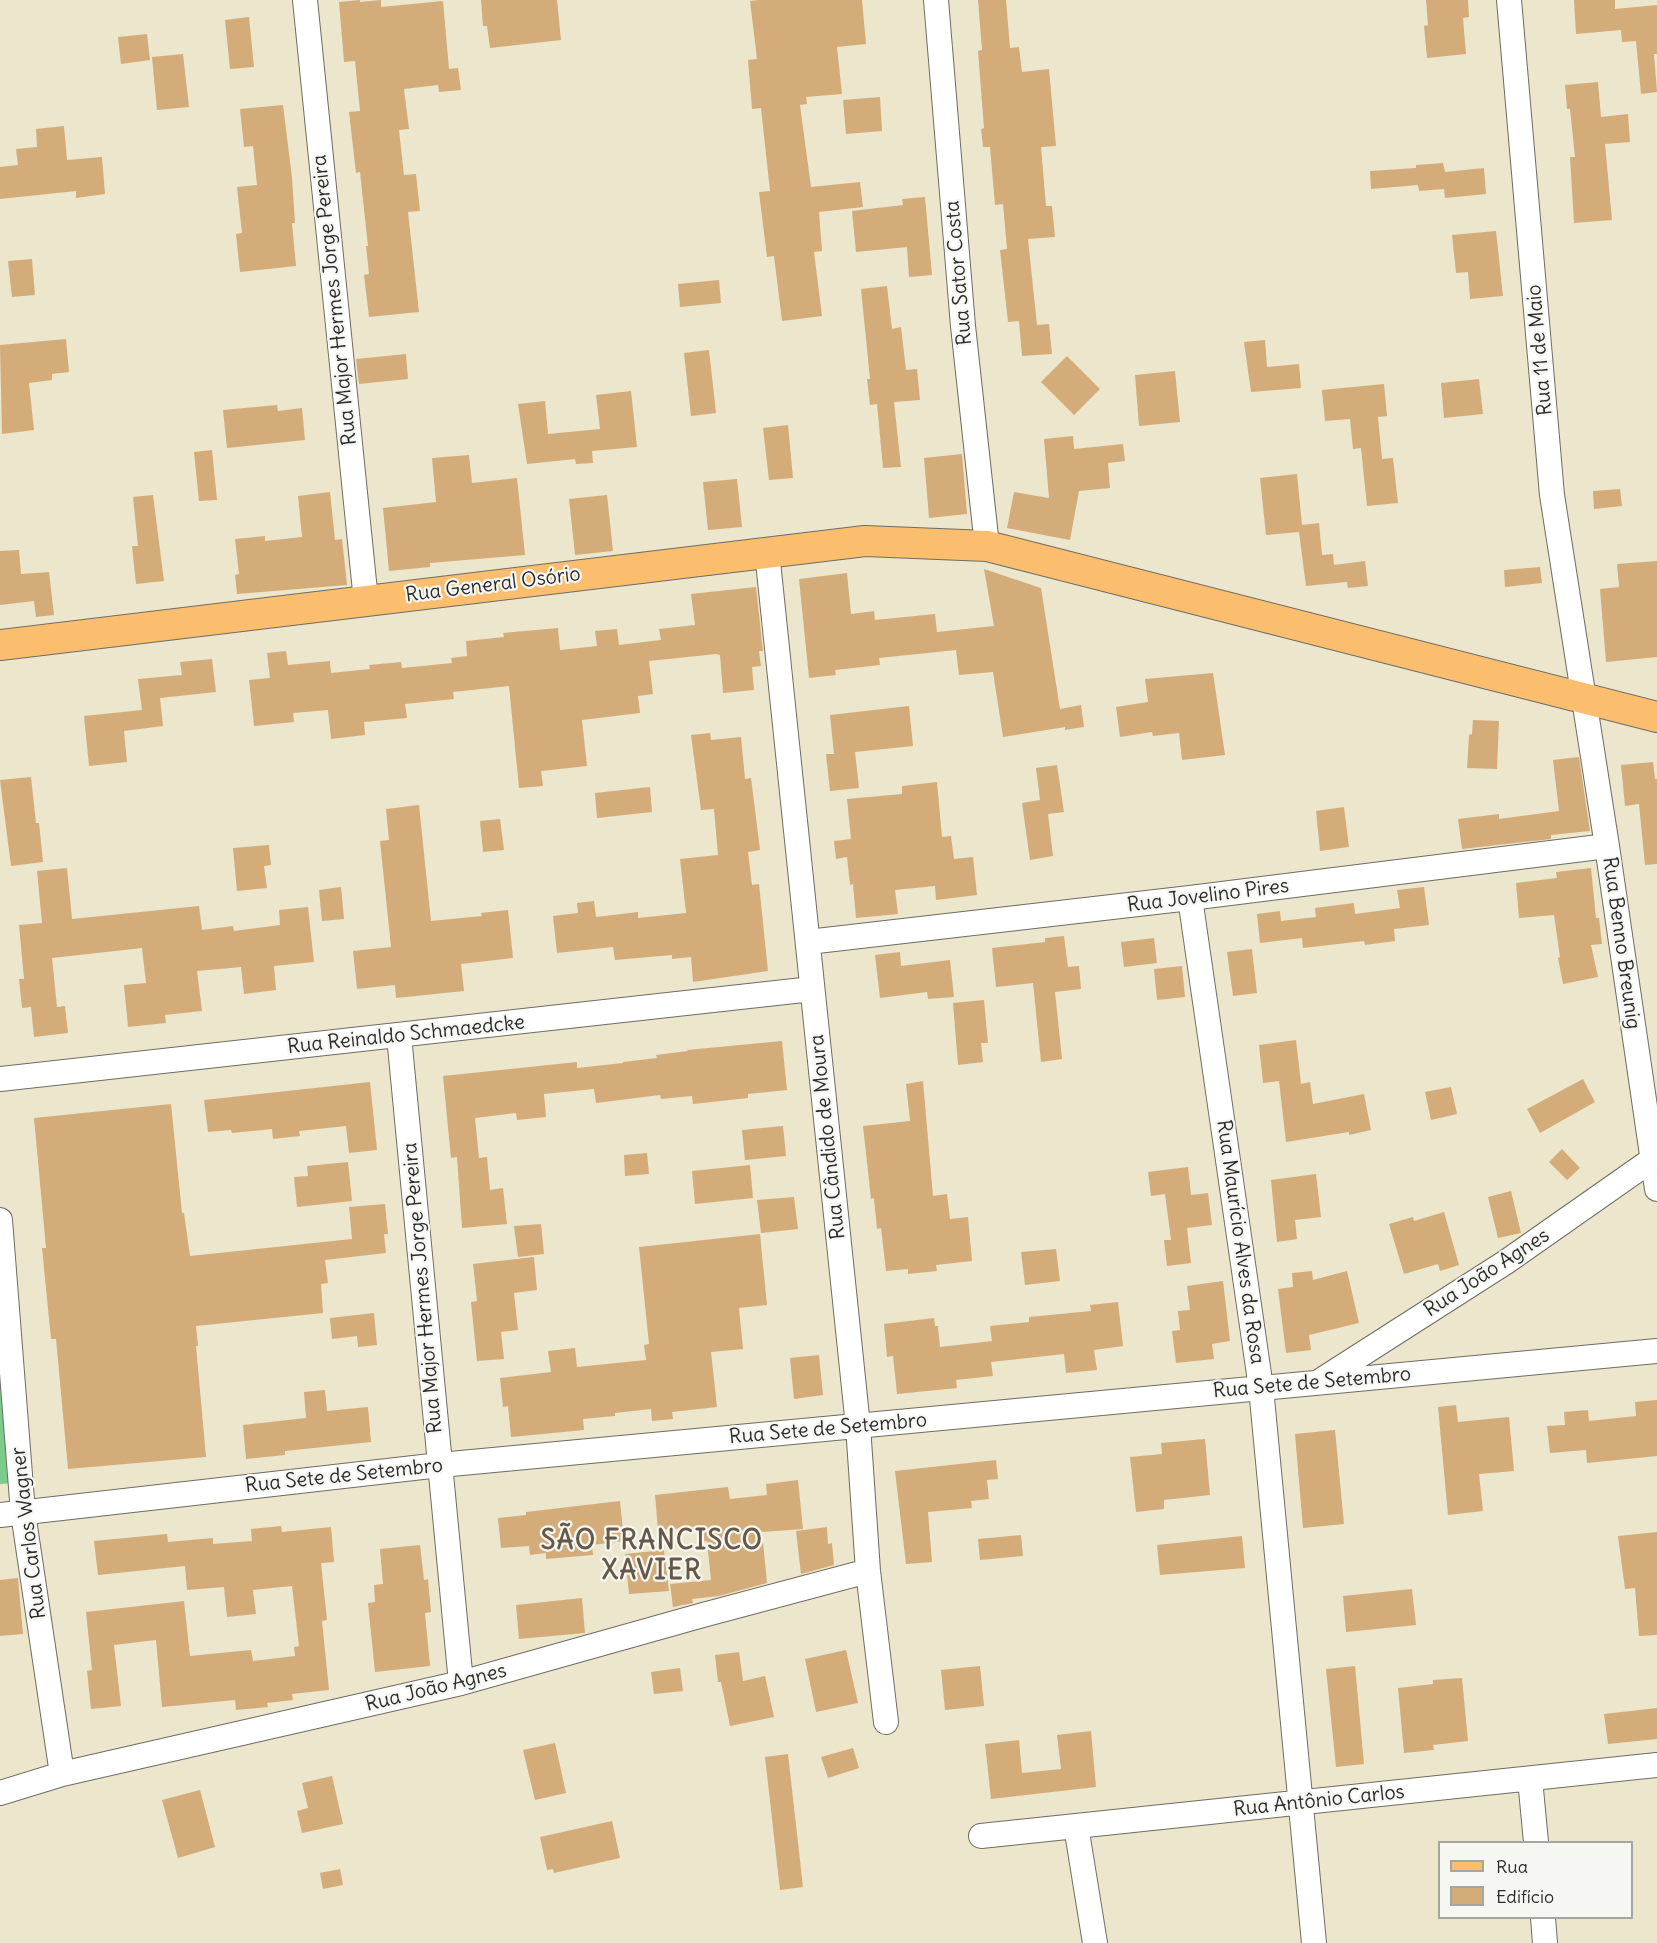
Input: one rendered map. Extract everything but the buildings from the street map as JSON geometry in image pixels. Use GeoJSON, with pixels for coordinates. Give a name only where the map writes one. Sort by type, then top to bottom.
{"type":"FeatureCollection","features":[{"type":"Feature","properties":{"kind":"main road","name":"Rua General Osório"},"geometry":{"type":"LineString","coordinates":[[0,645],[865,541],[987,546],[1657,717]]}},
{"type":"Feature","properties":{"kind":"street","name":"Rua Major Hermes Jorge Pereira"},"geometry":{"type":"LineString","coordinates":[[305,0],[366,601]]}},
{"type":"Feature","properties":{"kind":"street","name":"Rua Sator Costa"},"geometry":{"type":"LineString","coordinates":[[936,0],[963,326],[987,546]]}},
{"type":"Feature","properties":{"kind":"street","name":"Rua 11 de Maio"},"geometry":{"type":"LineString","coordinates":[[1509,0],[1552,495],[1584,698]]}},
{"type":"Feature","properties":{"kind":"street","name":"Rua Cândido de Moura"},"geometry":{"type":"LineString","coordinates":[[767,552],[858,1426],[868,1570],[886,1722]]}},
{"type":"Feature","properties":{"kind":"street","name":"Rua Benno Breunig"},"geometry":{"type":"LineString","coordinates":[[1584,698],[1657,1189]]}},
{"type":"Feature","properties":{"kind":"street","name":"Rua Jovelino Pires"},"geometry":{"type":"LineString","coordinates":[[807,942],[1190,898],[1607,846]]}},
{"type":"Feature","properties":{"kind":"street","name":"Rua Maurício Alves da Rosa"},"geometry":{"type":"LineString","coordinates":[[1190,898],[1261,1388],[1314,1943]]}},
{"type":"Feature","properties":{"kind":"street","name":"Rua Reinaldo Schmaedcke"},"geometry":{"type":"LineString","coordinates":[[0,1078],[812,989]]}},
{"type":"Feature","properties":{"kind":"street","name":"Rua Major Hermes Jorge Pereira"},"geometry":{"type":"LineString","coordinates":[[399,1036],[461,1683]]}},
{"type":"Feature","properties":{"kind":"street","name":"Rua João Agnes"},"geometry":{"type":"LineString","coordinates":[[1318,1383],[1506,1262],[1653,1159]]}},
{"type":"Feature","properties":{"kind":"street","name":"Rua Carlos Wagner"},"geometry":{"type":"LineString","coordinates":[[0,1220],[12,1514],[62,1774]]}},
{"type":"Feature","properties":{"kind":"street","name":"Rua Sete de Setembro"},"geometry":{"type":"LineString","coordinates":[[12,1514],[440,1465],[1657,1351]]}},
{"type":"Feature","properties":{"kind":"street","name":"Rua João Agnes"},"geometry":{"type":"LineString","coordinates":[[0,1793],[62,1774],[461,1683],[868,1570]]}},
{"type":"Feature","properties":{"kind":"street","name":"Rua Antônio Carlos"},"geometry":{"type":"LineString","coordinates":[[981,1836],[1657,1766]]}},
{"type":"Feature","properties":{"kind":"street"},"geometry":{"type":"LineString","coordinates":[[1530,1779],[1536,1841]]}},
{"type":"Feature","properties":{"kind":"street"},"geometry":{"type":"LineString","coordinates":[[1076,1826],[1095,1943]]}},
{"type":"Feature","properties":{"kind":"street"},"geometry":{"type":"LineString","coordinates":[[1543,1919],[1545,1943]]}},
{"type":"Feature","properties":{"kind":"green space"},"geometry":{"type":"Polygon","coordinates":[[[0,1348],[14,1483],[0,1484],[0,1348]]]}},
{"type":"Feature","properties":{"kind":"district","name":"SÃO FRANCISCO XAVIER"},"geometry":{"type":"Point","coordinates":[652,1557]}}]}
